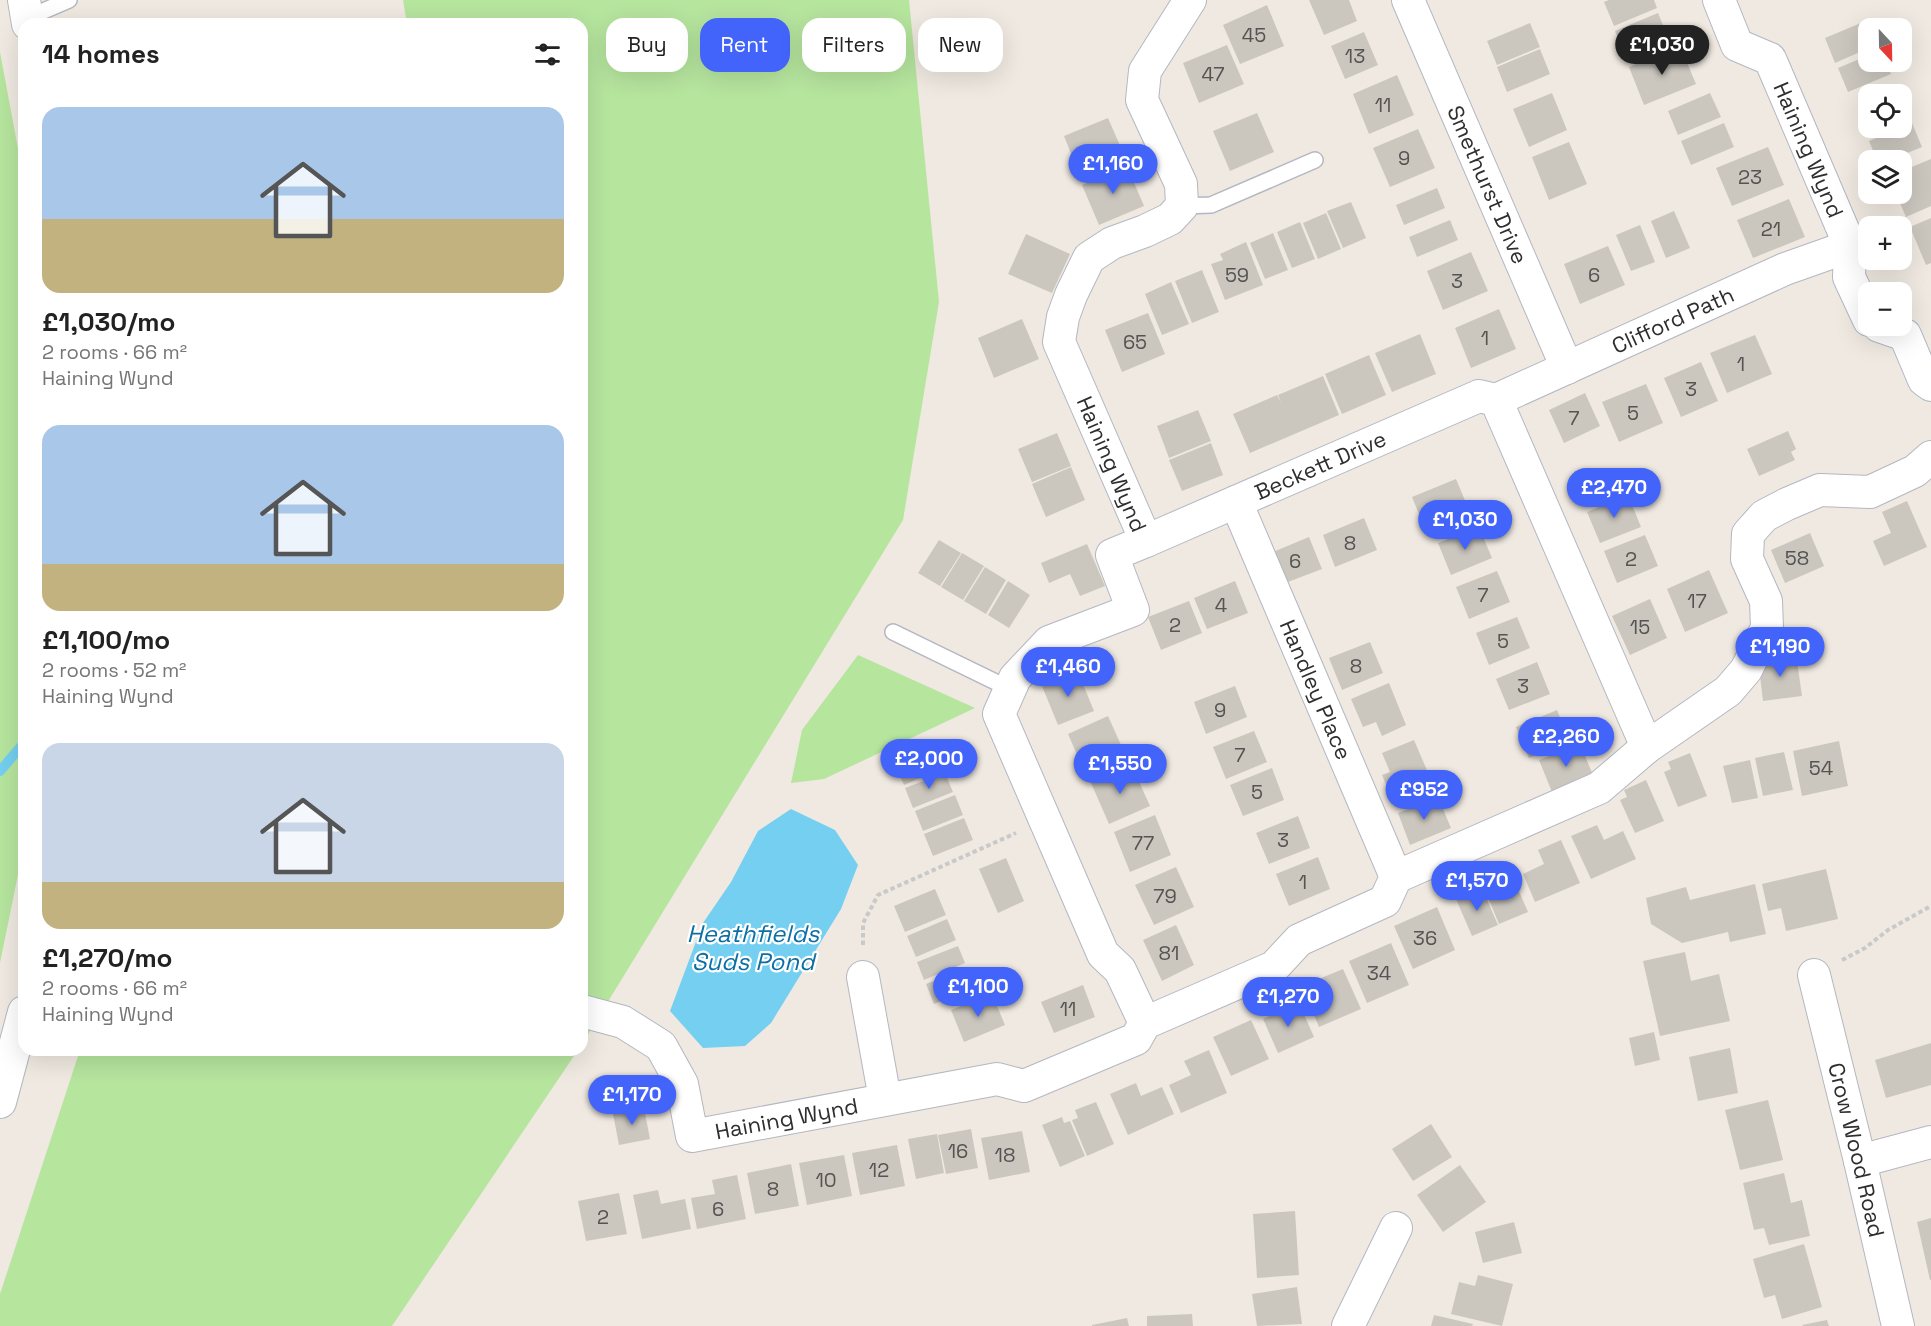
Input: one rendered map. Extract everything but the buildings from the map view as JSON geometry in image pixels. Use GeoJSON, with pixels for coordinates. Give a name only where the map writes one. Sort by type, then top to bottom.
{"type":"FeatureCollection","features":[{"type":"Feature","properties":{"kind":"street"},"geometry":{"type":"LineString","coordinates":[[1182,206],[1182,184],[1142,100],[1145,71],[1190,0]]}},
{"type":"Feature","properties":{"kind":"street","name":"Smethurst Drive"},"geometry":{"type":"LineString","coordinates":[[1408,0],[1567,368]]}},
{"type":"Feature","properties":{"kind":"street","name":"Haining Wynd"},"geometry":{"type":"LineString","coordinates":[[1719,0],[1737,45],[1770,59],[1850,246],[1849,277],[1858,296]]}},
{"type":"Feature","properties":{"kind":"street","name":"Haining Wynd"},"geometry":{"type":"LineString","coordinates":[[1145,1023],[1120,970],[1103,954],[999,714],[1015,678],[1049,642],[1134,610],[1112,555],[1146,541],[1059,342],[1063,317],[1089,258],[1112,243],[1170,219],[1182,206]]}},
{"type":"Feature","properties":{"kind":"street","name":"Clifford Path"},"geometry":{"type":"LineString","coordinates":[[1496,400],[1785,269],[1850,246]]}},
{"type":"Feature","properties":{"kind":"street"},"geometry":{"type":"LineString","coordinates":[[1905,336],[1924,380],[1931,385]]}},
{"type":"Feature","properties":{"kind":"street","name":"Beckett Drive"},"geometry":{"type":"LineString","coordinates":[[1146,541],[1479,396],[1496,400]]}},
{"type":"Feature","properties":{"kind":"street"},"geometry":{"type":"LineString","coordinates":[[1496,400],[1647,747]]}},
{"type":"Feature","properties":{"kind":"street"},"geometry":{"type":"LineString","coordinates":[[1396,877],[1599,788],[1647,747],[1728,691],[1746,670],[1767,628],[1766,601],[1747,559],[1748,534],[1764,516],[1786,504],[1820,490],[1870,492],[1915,471],[1931,457]]}},
{"type":"Feature","properties":{"kind":"street","name":"Handley Place"},"geometry":{"type":"LineString","coordinates":[[1236,502],[1396,877]]}},
{"type":"Feature","properties":{"kind":"street","name":"Haining Wynd"},"geometry":{"type":"LineString","coordinates":[[588,1013],[622,1022],[661,1046],[682,1084],[692,1136],[997,1079],[1024,1086],[1136,1039],[1145,1023],[1275,967],[1299,940],[1385,901],[1396,877]]}},
{"type":"Feature","properties":{"kind":"street","name":"Crow Wood Road"},"geometry":{"type":"LineString","coordinates":[[1814,975],[1898,1326]]}},
{"type":"Feature","properties":{"kind":"street","name":"Haining Wynd"},"geometry":{"type":"LineString","coordinates":[[863,977],[885,1099]]}},
{"type":"Feature","properties":{"kind":"street"},"geometry":{"type":"LineString","coordinates":[[0,1102],[18,1034]]}},
{"type":"Feature","properties":{"kind":"street"},"geometry":{"type":"LineString","coordinates":[[1860,1161],[1931,1142]]}},
{"type":"Feature","properties":{"kind":"street"},"geometry":{"type":"LineString","coordinates":[[1348,1326],[1396,1228]]}},
{"type":"Feature","properties":{"kind":"lane"},"geometry":{"type":"LineString","coordinates":[[26,14],[69,0]]}},
{"type":"Feature","properties":{"kind":"lane"},"geometry":{"type":"LineString","coordinates":[[1182,206],[1211,205],[1315,160]]}},
{"type":"Feature","properties":{"kind":"lane"},"geometry":{"type":"LineString","coordinates":[[893,632],[1010,689]]}},
{"type":"Feature","properties":{"kind":"path"},"geometry":{"type":"LineString","coordinates":[[863,977],[862,922],[878,895],[1044,820]]}},
{"type":"Feature","properties":{"kind":"path"},"geometry":{"type":"LineString","coordinates":[[1814,975],[1865,948],[1888,930],[1931,906]]}},
{"type":"Feature","properties":{"kind":"green space"},"geometry":{"type":"Polygon","coordinates":[[[403,0],[909,0],[939,302],[903,520],[588,1034],[588,18],[406,18],[403,0]]]}},
{"type":"Feature","properties":{"kind":"green space"},"geometry":{"type":"Polygon","coordinates":[[[0,52],[18,149],[18,874],[0,963],[0,52]]]}},
{"type":"Feature","properties":{"kind":"green space"},"geometry":{"type":"Polygon","coordinates":[[[858,655],[975,708],[824,779],[791,783],[802,730],[858,655]]]}},
{"type":"Feature","properties":{"kind":"green space"},"geometry":{"type":"Polygon","coordinates":[[[78,1056],[574,1056],[392,1326],[0,1326],[0,1294],[78,1056]]]}},
{"type":"Feature","properties":{"kind":"water","name":"Heathfields Suds Pond"},"geometry":{"type":"Polygon","coordinates":[[[791,809],[835,830],[858,865],[841,909],[771,1023],[745,1046],[703,1048],[670,1011],[703,923],[731,882],[758,831],[791,809]]]}},
{"type":"Feature","properties":{"kind":"waterway"},"geometry":{"type":"LineString","coordinates":[[0,771],[18,750]]}}]}
